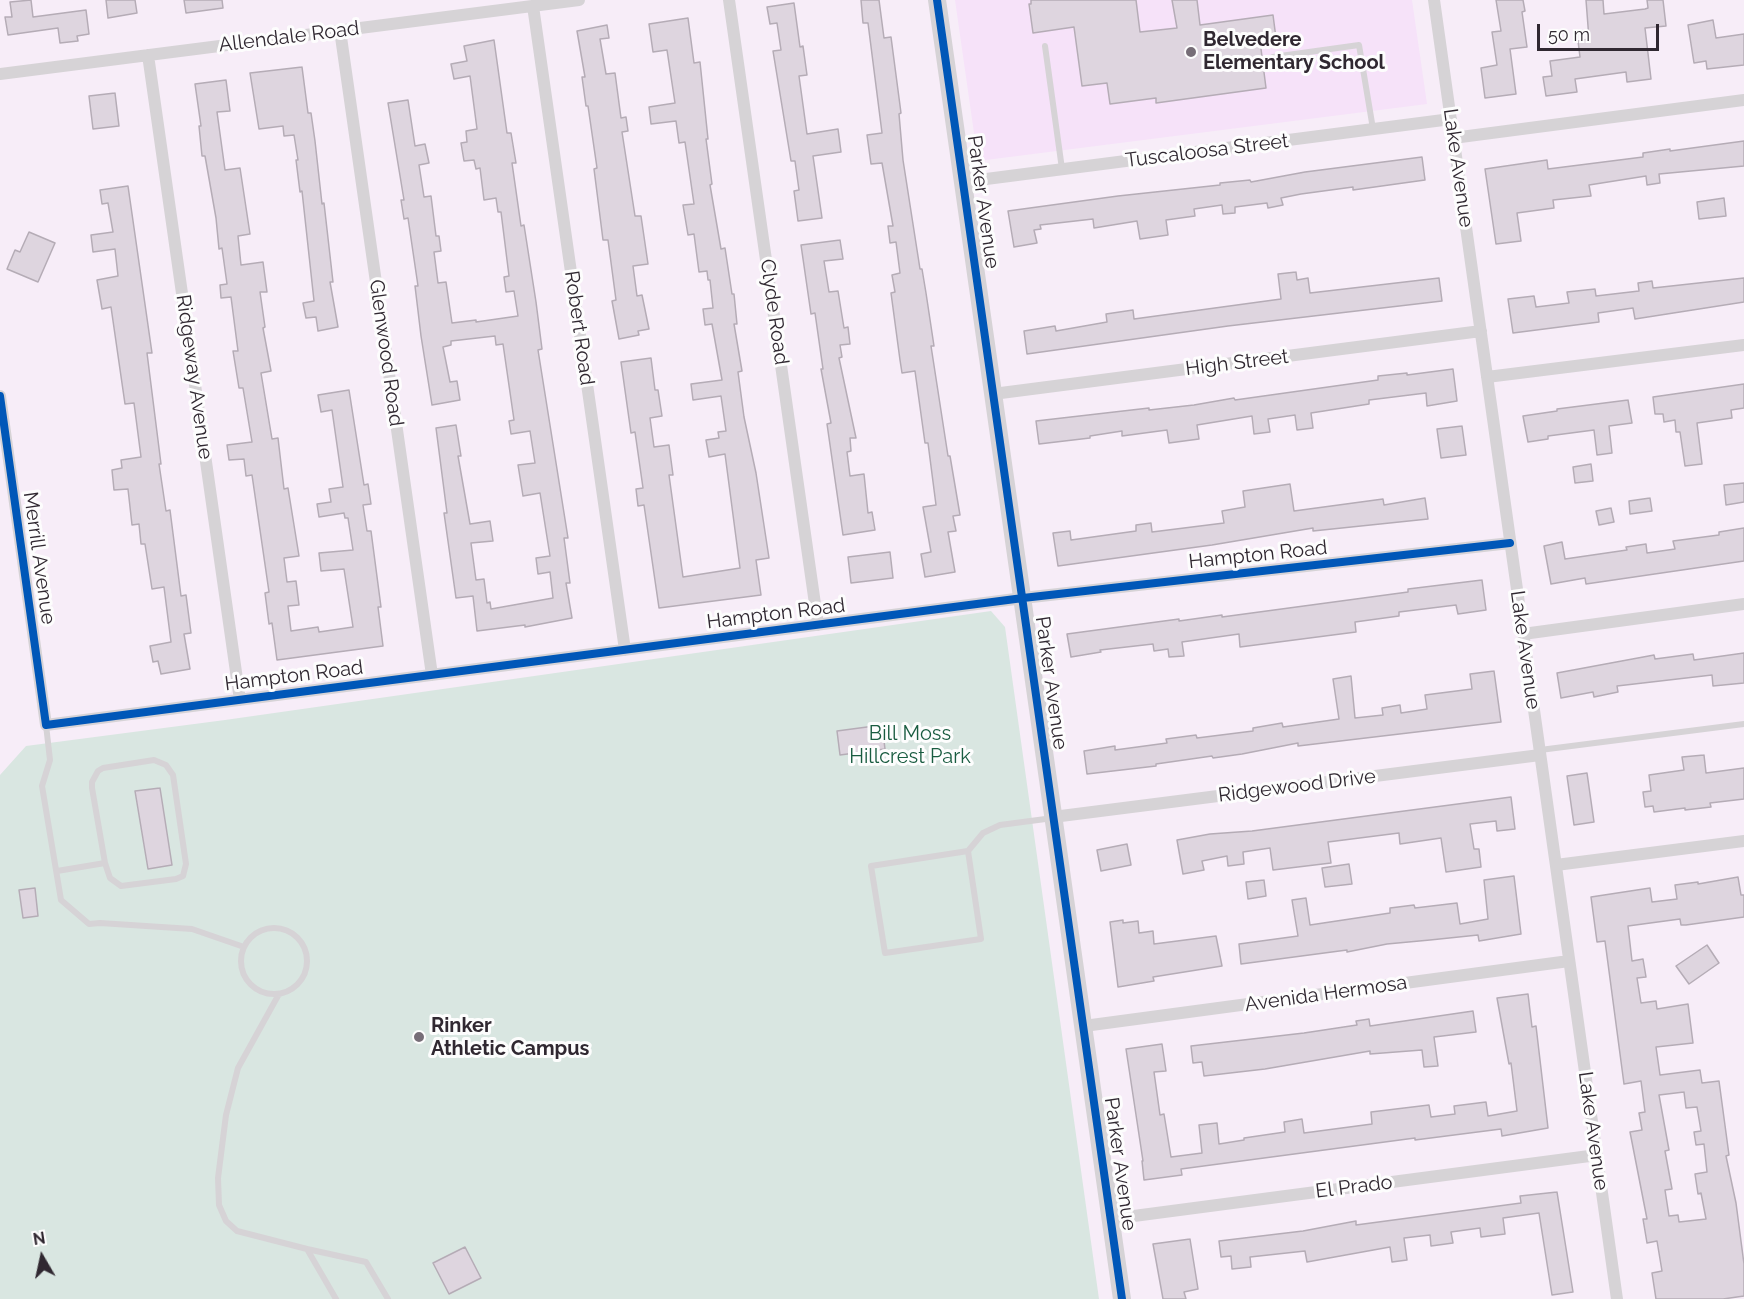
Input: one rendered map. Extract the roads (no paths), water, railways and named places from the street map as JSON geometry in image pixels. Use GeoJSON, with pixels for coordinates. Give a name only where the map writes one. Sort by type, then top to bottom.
{"type":"FeatureCollection","features":[{"type":"Feature","properties":{"kind":"street","name":"Allendale Road"},"geometry":{"type":"LineString","coordinates":[[0,74],[579,0]]}},
{"type":"Feature","properties":{"kind":"street","name":"Clyde Road"},"geometry":{"type":"LineString","coordinates":[[729,0],[818,625]]}},
{"type":"Feature","properties":{"kind":"street","name":"Parker Avenue"},"geometry":{"type":"LineString","coordinates":[[937,0],[1122,1299]]}},
{"type":"Feature","properties":{"kind":"street","name":"Lake Avenue"},"geometry":{"type":"LineString","coordinates":[[1434,0],[1617,1299]]}},
{"type":"Feature","properties":{"kind":"street","name":"Robert Road"},"geometry":{"type":"LineString","coordinates":[[533,6],[625,650]]}},
{"type":"Feature","properties":{"kind":"street","name":"Glenwood Road"},"geometry":{"type":"LineString","coordinates":[[340,30],[432,675]]}},
{"type":"Feature","properties":{"kind":"street","name":"Ridgeway Avenue"},"geometry":{"type":"LineString","coordinates":[[148,55],[240,700]]}},
{"type":"Feature","properties":{"kind":"street"},"geometry":{"type":"LineString","coordinates":[[1453,138],[1744,100]]}},
{"type":"Feature","properties":{"kind":"street","name":"Tuscaloosa Street"},"geometry":{"type":"LineString","coordinates":[[963,182],[1451,119]]}},
{"type":"Feature","properties":{"kind":"street","name":"High Street"},"geometry":{"type":"LineString","coordinates":[[993,394],[1480,331]]}},
{"type":"Feature","properties":{"kind":"street"},"geometry":{"type":"LineString","coordinates":[[1487,377],[1744,345]]}},
{"type":"Feature","properties":{"kind":"street","name":"Merrill Avenue"},"geometry":{"type":"LineString","coordinates":[[0,396],[46,725]]}},
{"type":"Feature","properties":{"kind":"street","name":"Hampton Road"},"geometry":{"type":"LineString","coordinates":[[46,725],[1023,598],[1510,543]]}},
{"type":"Feature","properties":{"kind":"street"},"geometry":{"type":"LineString","coordinates":[[1523,634],[1744,604]]}},
{"type":"Feature","properties":{"kind":"street","name":"Ridgewood Drive"},"geometry":{"type":"LineString","coordinates":[[1053,818],[1540,753]]}},
{"type":"Feature","properties":{"kind":"street"},"geometry":{"type":"LineString","coordinates":[[1556,865],[1744,841]]}},
{"type":"Feature","properties":{"kind":"street","name":"Avenida Hermosa"},"geometry":{"type":"LineString","coordinates":[[1083,1026],[1569,961]]}},
{"type":"Feature","properties":{"kind":"street","name":"El Prado"},"geometry":{"type":"LineString","coordinates":[[1111,1219],[1597,1155]]}},
{"type":"Feature","properties":{"kind":"lane"},"geometry":{"type":"LineString","coordinates":[[1273,57],[1359,45],[1373,130]]}},
{"type":"Feature","properties":{"kind":"lane"},"geometry":{"type":"LineString","coordinates":[[1045,46],[1062,170]]}},
{"type":"Feature","properties":{"kind":"lane"},"geometry":{"type":"LineString","coordinates":[[1540,753],[1744,724]]}},
{"type":"Feature","properties":{"kind":"lane"},"geometry":{"type":"LineString","coordinates":[[46,725],[50,760],[42,786],[61,900],[89,924],[192,929],[244,947]]}},
{"type":"Feature","properties":{"kind":"lane"},"geometry":{"type":"LineString","coordinates":[[154,760],[166,765],[173,775],[186,864],[183,876],[176,879],[121,886],[110,878],[105,862],[92,788],[94,776],[103,768],[113,766],[154,760]]}},
{"type":"Feature","properties":{"kind":"lane"},"geometry":{"type":"LineString","coordinates":[[968,851],[981,939],[885,953],[871,866],[968,851],[983,834],[1000,825],[1053,818]]}},
{"type":"Feature","properties":{"kind":"lane"},"geometry":{"type":"LineString","coordinates":[[57,871],[105,862]]}},
{"type":"Feature","properties":{"kind":"lane"},"geometry":{"type":"LineString","coordinates":[[267,928],[283,929],[298,938],[305,948],[307,967],[303,978],[295,987],[279,994],[261,992],[251,986],[244,976],[241,965],[244,947],[256,933],[267,928]]}},
{"type":"Feature","properties":{"kind":"lane"},"geometry":{"type":"LineString","coordinates":[[279,994],[238,1068],[223,1136],[218,1178],[219,1205],[226,1221],[237,1231],[366,1262],[388,1299]]}},
{"type":"Feature","properties":{"kind":"lane"},"geometry":{"type":"LineString","coordinates":[[307,1249],[336,1299]]}},
{"type":"Feature","properties":{"kind":"place","name":"Belvedere Elementary School"},"geometry":{"type":"Point","coordinates":[1191,52]}},
{"type":"Feature","properties":{"kind":"place","name":"Rinker Athletic Campus"},"geometry":{"type":"Point","coordinates":[419,1037]}},
{"type":"Feature","properties":{"kind":"park label","name":"Bill Moss Hillcrest Park"},"geometry":{"type":"Point","coordinates":[910,746]}}]}
